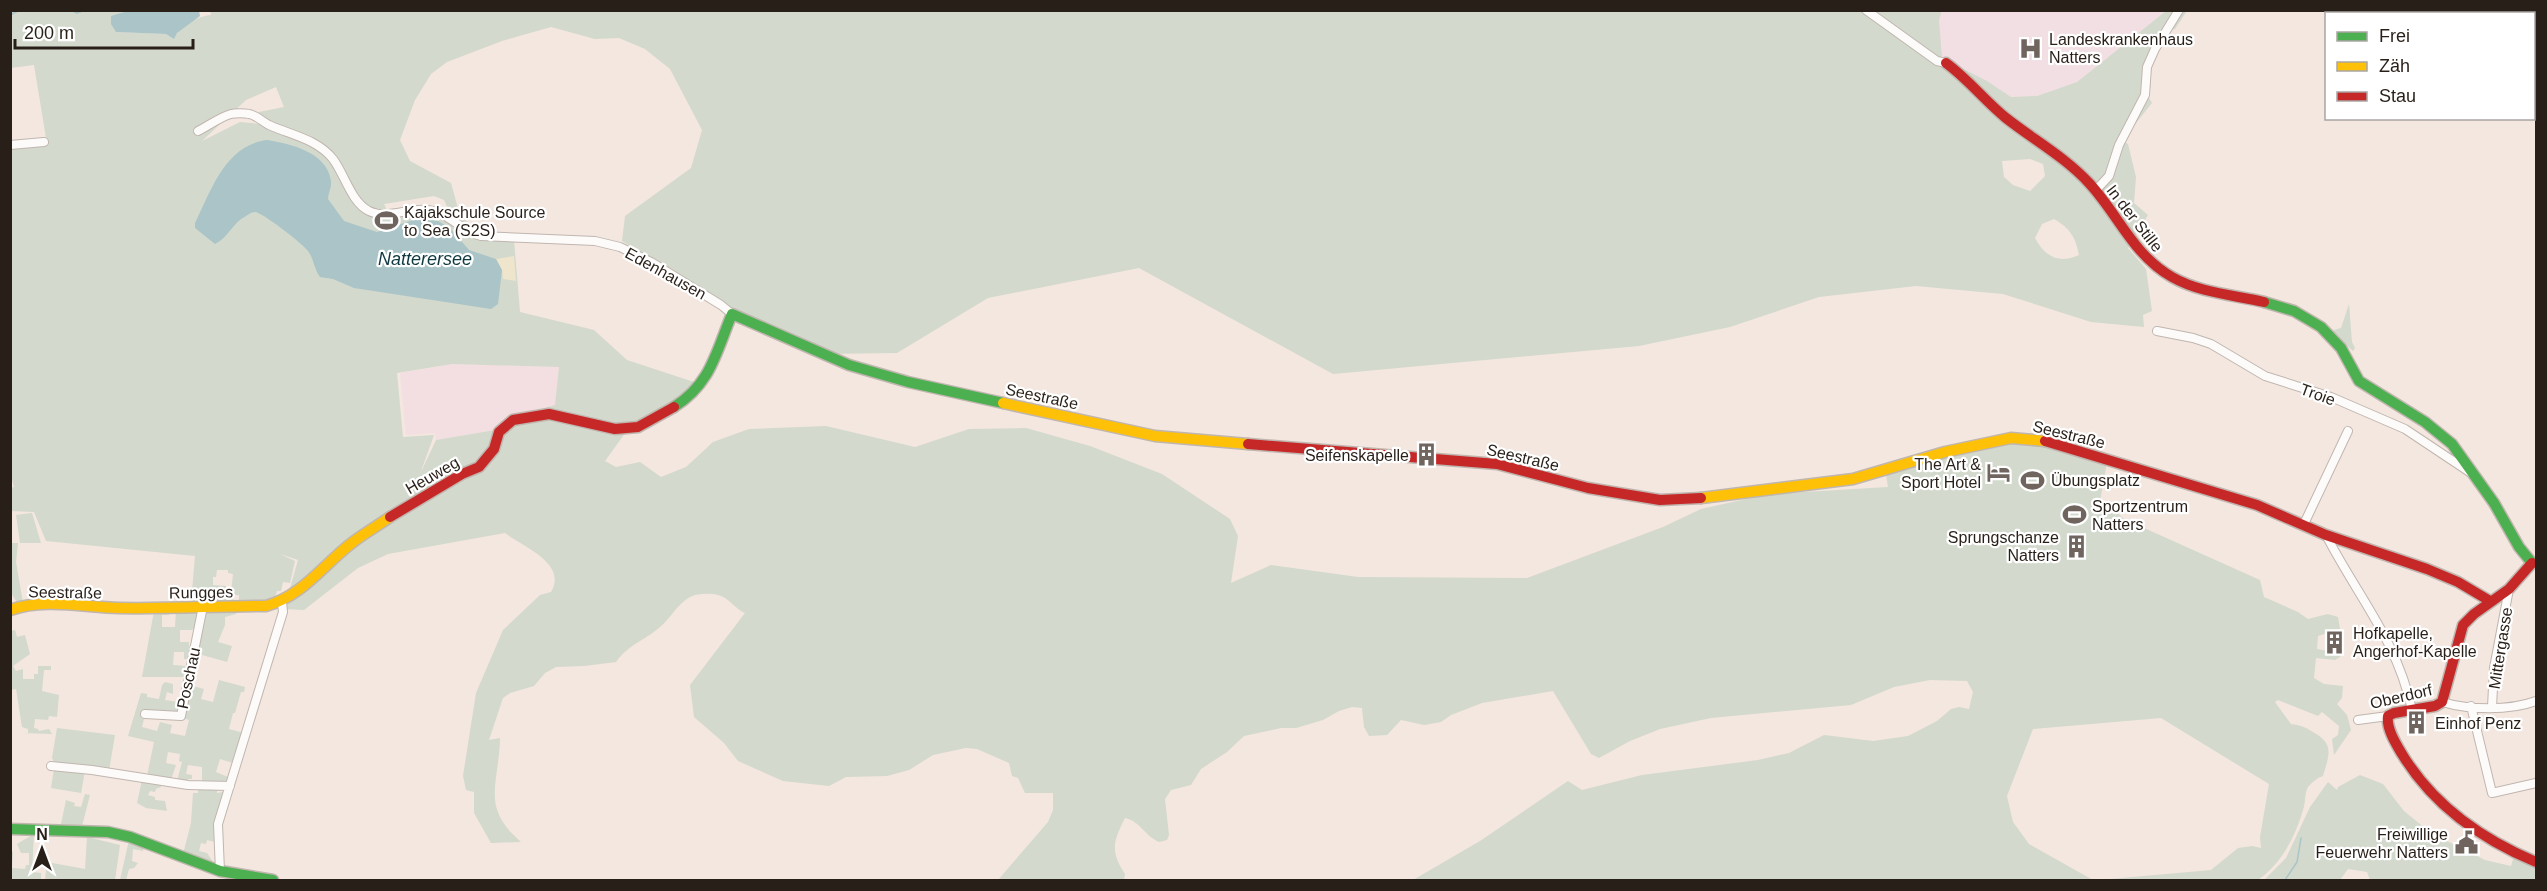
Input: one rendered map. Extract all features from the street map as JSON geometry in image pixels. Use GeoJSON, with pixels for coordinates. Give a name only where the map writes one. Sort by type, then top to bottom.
{"type":"FeatureCollection","features":[{"type":"Feature","properties":{"kind":"street"},"geometry":{"type":"LineString","coordinates":[[1866,10],[1937,61],[1946,63]]}},
{"type":"Feature","properties":{"kind":"street"},"geometry":{"type":"LineString","coordinates":[[2095,191],[2109,176],[2119,145],[2145,96],[2147,67],[2179,10]]}},
{"type":"Feature","properties":{"kind":"street","name":"In der Stille"},"geometry":{"type":"LineString","coordinates":[[1946,63],[1967,79],[1996,110],[2074,169],[2095,191],[2143,255],[2169,276],[2205,291],[2292,311],[2312,320],[2343,350],[2353,374],[2359,381],[2434,429],[2458,452],[2498,509],[2519,547],[2535,564]]}},
{"type":"Feature","properties":{"kind":"street","name":"Edenhausen"},"geometry":{"type":"LineString","coordinates":[[198,131],[232,114],[250,114],[266,124],[312,142],[325,150],[340,170],[360,205],[371,212],[386,214],[413,209],[429,210],[446,216],[472,233],[596,241],[620,247],[651,262],[721,304],[732,314]]}},
{"type":"Feature","properties":{"kind":"street"},"geometry":{"type":"LineString","coordinates":[[10,146],[44,142]]}},
{"type":"Feature","properties":{"kind":"street","name":"Seestraße"},"geometry":{"type":"LineString","coordinates":[[732,314],[849,365],[908,382],[1155,436],[1427,460],[1487,463],[1517,468],[1588,488],[1660,500],[1684,501],[1762,489],[1853,479],[1945,452],[2004,439],[2031,438],[2057,443],[2257,505],[2326,535],[2427,569],[2458,582],[2490,601]]}},
{"type":"Feature","properties":{"kind":"street","name":"Heuweg"},"geometry":{"type":"LineString","coordinates":[[282,602],[296,593],[349,545],[393,515],[462,474],[479,467],[494,449],[499,432],[513,420],[549,414],[590,424],[629,429],[638,427],[688,397],[699,388],[706,376],[732,314]]}},
{"type":"Feature","properties":{"kind":"street","name":"Troie"},"geometry":{"type":"LineString","coordinates":[[2157,331],[2211,344],[2265,376],[2331,397],[2405,429],[2472,474]]}},
{"type":"Feature","properties":{"kind":"street"},"geometry":{"type":"LineString","coordinates":[[2303,526],[2348,431]]}},
{"type":"Feature","properties":{"kind":"street"},"geometry":{"type":"LineString","coordinates":[[2326,535],[2393,651],[2407,685],[2412,711]]}},
{"type":"Feature","properties":{"kind":"street","name":"Oberdorf"},"geometry":{"type":"LineString","coordinates":[[2358,720],[2412,711],[2435,706],[2442,702],[2463,625],[2490,601],[2509,590],[2535,564]]}},
{"type":"Feature","properties":{"kind":"street","name":"Mittergasse"},"geometry":{"type":"LineString","coordinates":[[2492,707],[2494,668],[2509,590]]}},
{"type":"Feature","properties":{"kind":"street"},"geometry":{"type":"LineString","coordinates":[[2490,601],[2507,606]]}},
{"type":"Feature","properties":{"kind":"street"},"geometry":{"type":"LineString","coordinates":[[220,871],[218,824],[282,612],[282,602]]}},
{"type":"Feature","properties":{"kind":"street","name":"Rungges"},"geometry":{"type":"LineString","coordinates":[[120,608],[267,606],[282,602]]}},
{"type":"Feature","properties":{"kind":"street","name":"Seestraße"},"geometry":{"type":"LineString","coordinates":[[10,610],[17,606],[43,605],[120,608]]}},
{"type":"Feature","properties":{"kind":"street","name":"Poschau"},"geometry":{"type":"LineString","coordinates":[[145,714],[181,716],[203,606]]}},
{"type":"Feature","properties":{"kind":"street"},"geometry":{"type":"LineString","coordinates":[[2442,702],[2492,707],[2515,706],[2536,701]]}},
{"type":"Feature","properties":{"kind":"street"},"geometry":{"type":"LineString","coordinates":[[2471,706],[2492,793],[2536,783]]}},
{"type":"Feature","properties":{"kind":"street"},"geometry":{"type":"LineString","coordinates":[[2388,716],[2388,725],[2407,760],[2452,812],[2496,844],[2536,862]]}},
{"type":"Feature","properties":{"kind":"street"},"geometry":{"type":"LineString","coordinates":[[51,766],[188,785],[230,786]]}},
{"type":"Feature","properties":{"kind":"street"},"geometry":{"type":"LineString","coordinates":[[10,829],[108,832],[130,837],[220,871],[273,880]]}},
{"type":"Feature","properties":{"kind":"shaded area"},"geometry":{"type":"Polygon","coordinates":[[[210,10],[1942,10],[1939,20],[1942,58],[1987,81],[2011,97],[2037,96],[2077,82],[2166,11],[2187,11],[2175,29],[2171,30],[2149,65],[2145,84],[2152,103],[2136,123],[2130,123],[2120,139],[2128,144],[2136,177],[2134,203],[2148,215],[2128,248],[2146,269],[2152,311],[2143,315],[2144,327],[2091,322],[2003,294],[1916,286],[1819,297],[1730,327],[1639,346],[1333,374],[1139,268],[988,298],[897,353],[825,354],[734,311],[622,241],[625,216],[691,168],[702,130],[670,69],[645,49],[619,38],[595,39],[551,27],[502,41],[447,62],[431,74],[415,100],[400,140],[410,161],[451,183],[459,212],[473,228],[458,221],[444,200],[434,196],[384,204],[387,210],[441,215],[468,236],[514,240],[520,312],[594,330],[627,360],[694,382],[687,392],[631,425],[605,461],[616,467],[640,462],[661,477],[686,467],[713,442],[749,429],[826,426],[915,447],[969,429],[1026,428],[1090,446],[1162,474],[1230,519],[1238,536],[1231,583],[1271,565],[1358,577],[1527,578],[1663,527],[1701,509],[1769,494],[1888,487],[1886,474],[1946,455],[2017,441],[2035,442],[2107,462],[2100,501],[2108,504],[2124,519],[2260,580],[2264,597],[2308,619],[2328,614],[2338,617],[2340,629],[2318,636],[2317,649],[2340,653],[2340,657],[2335,660],[2316,658],[2314,678],[2324,684],[2343,686],[2342,698],[2337,704],[2347,715],[2351,730],[2334,755],[2332,739],[2338,735],[2339,726],[2322,712],[2318,716],[2278,700],[2275,702],[2291,724],[2307,729],[2325,741],[2328,756],[2323,776],[2308,787],[2304,807],[2292,840],[2281,858],[2258,880],[2099,880],[2211,870],[2238,848],[2252,846],[2261,848],[2260,837],[2269,784],[2161,718],[2033,729],[2007,796],[2013,822],[2029,844],[2093,880],[1413,880],[1480,841],[1568,781],[1582,790],[1642,775],[1758,760],[1789,753],[1824,735],[1873,741],[1908,736],[1937,721],[1951,709],[1959,707],[1969,709],[1973,692],[1967,681],[1930,680],[1894,687],[1851,705],[1711,718],[1660,729],[1630,741],[1599,758],[1591,754],[1553,691],[1482,703],[1451,715],[1441,722],[1424,725],[1401,720],[1387,735],[1369,736],[1364,727],[1362,708],[1352,707],[1323,720],[1296,728],[1281,728],[1244,736],[1227,752],[1201,769],[1191,785],[1171,790],[1165,799],[1169,835],[1167,840],[1159,842],[1135,822],[1125,818],[1115,846],[1117,859],[1125,874],[1124,880],[998,880],[1048,822],[1053,810],[1053,793],[1025,793],[1018,778],[1012,776],[1009,763],[977,749],[966,748],[933,755],[909,770],[887,776],[846,777],[829,786],[783,781],[738,761],[724,743],[694,717],[690,685],[745,613],[722,596],[704,594],[685,600],[668,620],[626,651],[616,662],[556,667],[545,673],[534,686],[510,693],[503,698],[489,740],[500,738],[495,782],[496,806],[500,818],[521,842],[491,843],[474,813],[474,792],[466,790],[463,776],[476,693],[503,630],[540,595],[551,592],[555,582],[554,573],[549,564],[532,550],[505,533],[388,554],[358,568],[304,610],[284,609],[298,560],[280,554],[295,561],[290,583],[283,582],[281,591],[277,591],[274,600],[258,603],[239,601],[239,595],[234,595],[233,601],[230,602],[233,574],[228,573],[228,570],[217,570],[216,577],[213,577],[213,585],[226,586],[226,602],[191,603],[195,556],[46,541],[34,512],[11,511],[11,488],[14,487],[10,472],[11,147],[47,144],[34,65],[11,68],[10,11],[125,11],[116,32],[166,34],[174,38],[180,29],[190,22],[211,15],[210,10]],[[276,87],[246,100],[202,141],[240,122],[261,124],[259,112],[284,107],[276,87]],[[2030,159],[2002,161],[2004,177],[2013,185],[2030,191],[2045,176],[2043,164],[2030,159]],[[2054,219],[2042,224],[2035,238],[2043,250],[2059,259],[2079,255],[2074,239],[2064,226],[2054,219]],[[452,364],[397,373],[403,437],[434,435],[420,474],[436,440],[495,430],[518,416],[555,405],[559,367],[452,364]]]}},
{"type":"Feature","properties":{"kind":"shaded area","name":"Landeskrankenhaus Natters"},"geometry":{"type":"Polygon","coordinates":[[[1942,10],[2166,11],[2077,82],[2036,96],[2011,97],[1987,81],[1941,58],[1939,20],[1942,10]]]}},
{"type":"Feature","properties":{"kind":"shaded area"},"geometry":{"type":"Polygon","coordinates":[[[2349,304],[2352,342],[2355,348],[2353,351],[2333,333],[2334,330],[2341,328],[2349,304]]]}},
{"type":"Feature","properties":{"kind":"shaded area"},"geometry":{"type":"Polygon","coordinates":[[[452,364],[559,367],[556,405],[518,416],[495,430],[436,440],[435,433],[406,435],[400,373],[452,364]]]}},
{"type":"Feature","properties":{"kind":"shaded area"},"geometry":{"type":"Polygon","coordinates":[[[32,513],[41,543],[20,543],[16,515],[32,513]]]}},
{"type":"Feature","properties":{"kind":"shaded area"},"geometry":{"type":"Polygon","coordinates":[[[10,543],[18,543],[16,562],[23,603],[18,604],[11,593],[10,543]]]}},
{"type":"Feature","properties":{"kind":"shaded area"},"geometry":{"type":"Polygon","coordinates":[[[204,609],[216,609],[220,613],[220,609],[237,609],[236,614],[225,617],[225,625],[218,642],[232,646],[227,662],[195,653],[204,609]]]}},
{"type":"Feature","properties":{"kind":"shaded area"},"geometry":{"type":"Polygon","coordinates":[[[176,610],[199,610],[196,626],[192,630],[180,630],[180,642],[189,642],[189,646],[192,646],[189,659],[184,659],[184,652],[174,652],[173,665],[187,666],[185,677],[142,677],[154,611],[169,611],[169,615],[162,615],[162,627],[175,627],[176,610]]]}},
{"type":"Feature","properties":{"kind":"shaded area"},"geometry":{"type":"Polygon","coordinates":[[[15,630],[17,637],[25,635],[30,654],[13,666],[16,671],[23,669],[23,679],[34,679],[34,674],[38,674],[38,666],[51,666],[51,670],[44,670],[42,691],[59,695],[57,717],[49,716],[48,720],[35,719],[34,728],[39,731],[49,729],[52,734],[22,733],[28,733],[28,729],[22,727],[16,689],[11,690],[11,631],[15,630]]]}},
{"type":"Feature","properties":{"kind":"shaded area"},"geometry":{"type":"Polygon","coordinates":[[[219,680],[245,687],[244,692],[241,692],[235,713],[233,713],[229,729],[244,733],[233,763],[220,759],[216,772],[228,777],[227,784],[202,783],[202,767],[188,765],[186,774],[192,775],[192,779],[188,779],[188,784],[177,781],[182,762],[179,761],[180,754],[168,752],[166,763],[176,765],[171,780],[147,776],[154,742],[128,736],[141,693],[147,694],[147,697],[159,699],[162,685],[165,682],[173,684],[173,694],[167,692],[165,700],[179,702],[176,714],[146,711],[142,727],[157,731],[160,722],[172,725],[170,733],[185,736],[189,720],[181,717],[189,685],[204,689],[201,699],[213,702],[219,680]]]}},
{"type":"Feature","properties":{"kind":"shaded area"},"geometry":{"type":"Polygon","coordinates":[[[57,728],[115,735],[109,771],[55,764],[52,758],[57,728]]]}},
{"type":"Feature","properties":{"kind":"shaded area"},"geometry":{"type":"Polygon","coordinates":[[[54,769],[85,771],[81,793],[51,788],[54,769]]]}},
{"type":"Feature","properties":{"kind":"shaded area"},"geometry":{"type":"Polygon","coordinates":[[[2360,775],[2383,784],[2404,811],[2431,833],[2485,860],[2511,866],[2513,859],[2521,859],[2536,866],[2536,880],[2370,880],[2367,872],[2348,869],[2340,880],[2264,880],[2286,858],[2310,807],[2328,782],[2337,790],[2338,787],[2360,775]]]}},
{"type":"Feature","properties":{"kind":"shaded area"},"geometry":{"type":"Polygon","coordinates":[[[142,780],[161,783],[161,787],[155,792],[150,791],[148,795],[155,797],[155,800],[165,801],[167,811],[146,808],[137,803],[142,780]]]}},
{"type":"Feature","properties":{"kind":"shaded area"},"geometry":{"type":"Polygon","coordinates":[[[198,788],[217,789],[217,793],[224,792],[215,842],[207,840],[206,844],[201,843],[199,851],[207,853],[215,865],[183,854],[191,823],[193,793],[198,793],[198,788]]]}},
{"type":"Feature","properties":{"kind":"shaded area"},"geometry":{"type":"Polygon","coordinates":[[[85,794],[90,795],[82,826],[61,824],[66,800],[75,803],[74,806],[81,807],[85,794]]]}},
{"type":"Feature","properties":{"kind":"shaded area"},"geometry":{"type":"Polygon","coordinates":[[[34,834],[32,872],[41,873],[41,880],[11,880],[10,850],[13,852],[12,868],[25,869],[26,865],[29,865],[29,853],[21,853],[17,844],[34,834]]]}},
{"type":"Feature","properties":{"kind":"shaded area"},"geometry":{"type":"Polygon","coordinates":[[[87,837],[120,845],[115,880],[45,880],[47,862],[85,869],[87,837]]]}},
{"type":"Feature","properties":{"kind":"shaded area"},"geometry":{"type":"Polygon","coordinates":[[[129,840],[144,845],[143,851],[133,849],[132,861],[138,863],[134,868],[129,869],[126,880],[120,880],[129,840]]]}},
{"type":"Feature","properties":{"kind":"sand"},"geometry":{"type":"Polygon","coordinates":[[[514,256],[516,281],[503,279],[502,270],[496,259],[514,256]]]}},
{"type":"Feature","properties":{"kind":"water"},"geometry":{"type":"Polygon","coordinates":[[[131,10],[199,11],[200,16],[177,33],[174,39],[166,34],[116,32],[111,24],[111,16],[131,10]]]}},
{"type":"Feature","properties":{"kind":"water","name":"Natterersee"},"geometry":{"type":"Polygon","coordinates":[[[267,140],[297,147],[323,163],[331,181],[328,199],[344,221],[377,232],[416,219],[438,221],[450,228],[469,250],[496,259],[502,270],[498,304],[491,309],[354,288],[333,279],[320,277],[305,247],[274,222],[255,212],[241,219],[224,238],[215,244],[195,228],[195,223],[207,197],[221,171],[230,160],[240,151],[267,140]]]}},
{"type":"Feature","properties":{"kind":"waterway"},"geometry":{"type":"LineString","coordinates":[[10,15],[20,10]]}},
{"type":"Feature","properties":{"kind":"waterway"},"geometry":{"type":"LineString","coordinates":[[71,10],[77,13],[85,10]]}},
{"type":"Feature","properties":{"kind":"waterway"},"geometry":{"type":"LineString","coordinates":[[2285,880],[2297,862],[2301,838]]}},
{"type":"Feature","properties":{"kind":"traffic: fast"},"geometry":{"type":"LineString","coordinates":[[2264,302],[2294,311],[2321,327],[2341,348],[2359,381],[2425,422],[2452,444],[2494,503],[2519,547],[2532,563]]}},
{"type":"Feature","properties":{"kind":"traffic: fast"},"geometry":{"type":"LineString","coordinates":[[674,407],[696,388],[711,366],[732,314],[849,365],[908,382],[1003,403]]}},
{"type":"Feature","properties":{"kind":"traffic: fast"},"geometry":{"type":"LineString","coordinates":[[10,829],[108,832],[130,837],[220,871],[273,880]]}},
{"type":"Feature","properties":{"kind":"traffic: slow"},"geometry":{"type":"LineString","coordinates":[[1003,403],[1155,436],[1248,444]]}},
{"type":"Feature","properties":{"kind":"traffic: slow"},"geometry":{"type":"LineString","coordinates":[[1701,498],[1853,479],[1945,452],[2011,438],[2045,441]]}},
{"type":"Feature","properties":{"kind":"traffic: slow"},"geometry":{"type":"LineString","coordinates":[[10,610],[37,604],[119,608],[266,606],[300,589],[353,542],[390,517]]}},
{"type":"Feature","properties":{"kind":"traffic: jam"},"geometry":{"type":"LineString","coordinates":[[1946,63],[2006,118],[2080,174],[2099,195],[2136,246],[2158,268],[2194,287],[2264,302]]}},
{"type":"Feature","properties":{"kind":"traffic: jam"},"geometry":{"type":"LineString","coordinates":[[390,517],[462,474],[479,467],[494,449],[499,432],[513,420],[549,414],[615,429],[638,427],[674,407]]}},
{"type":"Feature","properties":{"kind":"traffic: jam"},"geometry":{"type":"LineString","coordinates":[[2045,441],[2257,505],[2326,535],[2427,569],[2458,582],[2490,601]]}},
{"type":"Feature","properties":{"kind":"traffic: jam"},"geometry":{"type":"LineString","coordinates":[[1248,444],[1497,464],[1588,488],[1660,500],[1701,498]]}},
{"type":"Feature","properties":{"kind":"traffic: jam"},"geometry":{"type":"LineString","coordinates":[[2532,563],[2509,589],[2474,614],[2463,625],[2442,702],[2435,706],[2394,713],[2388,716],[2388,726],[2414,772],[2444,805],[2496,843],[2536,862]]}},
{"type":"Feature","properties":{"kind":"place","name":"Landeskrankenhaus Natters"},"geometry":{"type":"Point","coordinates":[2031,48]}},
{"type":"Feature","properties":{"kind":"place","name":"Kajakschule Source to Sea (S2S)"},"geometry":{"type":"Point","coordinates":[386,221]}},
{"type":"Feature","properties":{"kind":"place","name":"Seifenskapelle"},"geometry":{"type":"Point","coordinates":[1427,455]}},
{"type":"Feature","properties":{"kind":"place","name":"The Art & Sport Hotel"},"geometry":{"type":"Point","coordinates":[1999,473]}},
{"type":"Feature","properties":{"kind":"place","name":"Übungsplatz"},"geometry":{"type":"Point","coordinates":[2033,480]}},
{"type":"Feature","properties":{"kind":"place","name":"Sportzentrum Natters"},"geometry":{"type":"Point","coordinates":[2074,515]}},
{"type":"Feature","properties":{"kind":"place","name":"Sprungschanze Natters"},"geometry":{"type":"Point","coordinates":[2077,546]}},
{"type":"Feature","properties":{"kind":"place","name":"Hofkapelle, Angerhof-Kapelle"},"geometry":{"type":"Point","coordinates":[2335,642]}},
{"type":"Feature","properties":{"kind":"place","name":"Einhof Penz"},"geometry":{"type":"Point","coordinates":[2417,723]}},
{"type":"Feature","properties":{"kind":"place","name":"Freiwillige Feuerwehr Natters"},"geometry":{"type":"Point","coordinates":[2466,843]}}]}
